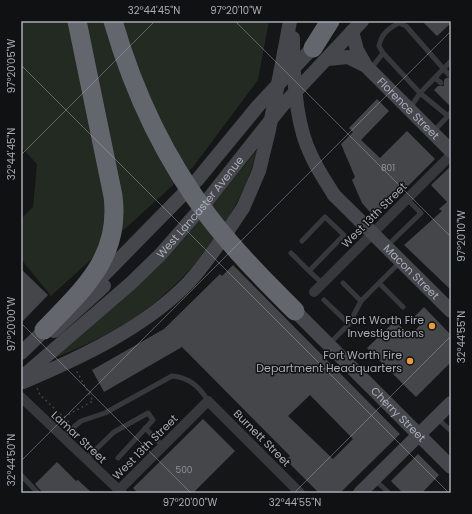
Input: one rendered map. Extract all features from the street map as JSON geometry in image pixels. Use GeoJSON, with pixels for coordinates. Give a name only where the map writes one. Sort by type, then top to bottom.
{"type":"FeatureCollection","features":[{"type":"Feature","properties":{"kind":"highway"},"geometry":{"type":"LineString","coordinates":[[44,330],[94,275],[103,261],[112,235],[114,220],[113,196],[77,21]]}},
{"type":"Feature","properties":{"kind":"highway"},"geometry":{"type":"LineString","coordinates":[[113,21],[123,55],[140,97],[158,133],[189,187],[208,216],[237,251],[295,311]]}},
{"type":"Feature","properties":{"kind":"highway"},"geometry":{"type":"LineString","coordinates":[[313,48],[330,21]]}},
{"type":"Feature","properties":{"kind":"main road","name":"Macon Street"},"geometry":{"type":"LineString","coordinates":[[292,21],[293,72],[302,125],[310,154],[334,195],[451,311]]}},
{"type":"Feature","properties":{"kind":"main road"},"geometry":{"type":"LineString","coordinates":[[21,382],[84,353],[157,311],[189,282],[214,250],[243,208],[259,171],[292,21]]}},
{"type":"Feature","properties":{"kind":"main road","name":"West Lancaster Avenue"},"geometry":{"type":"LineString","coordinates":[[21,353],[44,330],[101,279],[198,179],[258,106],[339,21]]}},
{"type":"Feature","properties":{"kind":"main road","name":"West Lancaster Avenue"},"geometry":{"type":"LineString","coordinates":[[21,378],[130,284],[160,255],[202,207],[282,106],[328,59],[357,26]]}},
{"type":"Feature","properties":{"kind":"main road","name":"Florence Street"},"geometry":{"type":"LineString","coordinates":[[357,26],[356,48],[368,68],[451,151]]}},
{"type":"Feature","properties":{"kind":"main road","name":"Florence Street"},"geometry":{"type":"LineString","coordinates":[[328,59],[348,57],[368,68]]}},
{"type":"Feature","properties":{"kind":"main road"},"geometry":{"type":"LineString","coordinates":[[21,366],[52,334],[120,271],[158,231],[198,179]]}},
{"type":"Feature","properties":{"kind":"main road","name":"Cherry Street"},"geometry":{"type":"LineString","coordinates":[[295,311],[451,467]]}},
{"type":"Feature","properties":{"kind":"main road"},"geometry":{"type":"LineString","coordinates":[[360,493],[451,403]]}},
{"type":"Feature","properties":{"kind":"street","name":"West 13th Street"},"geometry":{"type":"LineString","coordinates":[[314,292],[451,155]]}},
{"type":"Feature","properties":{"kind":"street","name":"Lamar Street"},"geometry":{"type":"LineString","coordinates":[[21,398],[120,492]]}},
{"type":"Feature","properties":{"kind":"street","name":"West 13th Street"},"geometry":{"type":"LineString","coordinates":[[120,492],[208,401]]}},
{"type":"Feature","properties":{"kind":"street","name":"Burnett Street"},"geometry":{"type":"LineString","coordinates":[[208,401],[300,493]]}},
{"type":"Feature","properties":{"kind":"lane"},"geometry":{"type":"LineString","coordinates":[[432,132],[449,114],[420,93],[383,53],[379,46],[380,40],[391,27],[399,23],[406,26],[450,75]]}},
{"type":"Feature","properties":{"kind":"lane"},"geometry":{"type":"LineString","coordinates":[[368,68],[383,53]]}},
{"type":"Feature","properties":{"kind":"lane"},"geometry":{"type":"LineString","coordinates":[[409,109],[420,93],[451,61]]}},
{"type":"Feature","properties":{"kind":"lane"},"geometry":{"type":"LineString","coordinates":[[435,78],[441,83]]}},
{"type":"Feature","properties":{"kind":"lane"},"geometry":{"type":"LineString","coordinates":[[387,247],[421,213],[407,199]]}},
{"type":"Feature","properties":{"kind":"lane"},"geometry":{"type":"LineString","coordinates":[[302,241],[325,217],[344,235],[309,271]]}},
{"type":"Feature","properties":{"kind":"lane"},"geometry":{"type":"LineString","coordinates":[[291,253],[322,283]]}},
{"type":"Feature","properties":{"kind":"lane"},"geometry":{"type":"LineString","coordinates":[[329,344],[349,324],[361,301],[401,261]]}},
{"type":"Feature","properties":{"kind":"lane"},"geometry":{"type":"LineString","coordinates":[[343,283],[361,301]]}},
{"type":"Feature","properties":{"kind":"lane"},"geometry":{"type":"LineString","coordinates":[[379,283],[403,307]]}},
{"type":"Feature","properties":{"kind":"lane"},"geometry":{"type":"LineString","coordinates":[[324,300],[349,324]]}},
{"type":"Feature","properties":{"kind":"lane"},"geometry":{"type":"LineString","coordinates":[[62,437],[74,426],[88,417],[105,413],[172,376],[191,382],[203,391],[208,401]]}},
{"type":"Feature","properties":{"kind":"lane"},"geometry":{"type":"LineString","coordinates":[[86,459],[114,432],[148,413],[153,420],[118,458]]}},
{"type":"Feature","properties":{"kind":"lane"},"geometry":{"type":"LineString","coordinates":[[436,417],[451,431]]}},
{"type":"Feature","properties":{"kind":"lane"},"geometry":{"type":"LineString","coordinates":[[145,428],[163,446]]}},
{"type":"Feature","properties":{"kind":"lane"},"geometry":{"type":"LineString","coordinates":[[21,475],[38,493]]}},
{"type":"Feature","properties":{"kind":"lane"},"geometry":{"type":"LineString","coordinates":[[374,478],[389,493]]}},
{"type":"Feature","properties":{"kind":"path"},"geometry":{"type":"LineString","coordinates":[[64,417],[93,401],[74,367]]}},
{"type":"Feature","properties":{"kind":"path"},"geometry":{"type":"LineString","coordinates":[[37,387],[40,395],[74,426]]}},
{"type":"Feature","properties":{"kind":"shaded area"},"geometry":{"type":"Polygon","coordinates":[[[21,21],[269,21],[258,80],[193,167],[51,296],[21,259],[21,219],[33,207],[37,164],[21,147],[21,21]]]}},
{"type":"Feature","properties":{"kind":"shaded area"},"geometry":{"type":"Polygon","coordinates":[[[257,150],[247,181],[214,242],[177,283],[160,298],[126,323],[89,343],[47,361],[154,270],[184,239],[257,150]]]}},
{"type":"Feature","properties":{"kind":"building"},"geometry":{"type":"Polygon","coordinates":[[[422,21],[451,21],[451,23],[437,36],[422,21]]]}},
{"type":"Feature","properties":{"kind":"building"},"geometry":{"type":"Polygon","coordinates":[[[446,78],[451,78],[451,107],[434,90],[438,86],[444,86],[444,80],[446,78]]]}},
{"type":"Feature","properties":{"kind":"building"},"geometry":{"type":"Polygon","coordinates":[[[377,99],[389,111],[361,140],[380,158],[407,131],[435,159],[403,191],[401,190],[379,211],[382,213],[376,219],[362,203],[352,180],[355,177],[341,144],[353,132],[349,128],[377,99]]]}},
{"type":"Feature","properties":{"kind":"building"},"geometry":{"type":"Polygon","coordinates":[[[451,166],[451,290],[404,245],[442,211],[439,209],[447,202],[431,185],[451,166]]]}},
{"type":"Feature","properties":{"kind":"building"},"geometry":{"type":"Polygon","coordinates":[[[233,265],[400,434],[340,493],[319,493],[286,460],[290,456],[182,347],[104,392],[92,370],[164,329],[220,274],[222,276],[233,265]],[[310,395],[288,416],[333,459],[353,439],[310,395]]]}},
{"type":"Feature","properties":{"kind":"building"},"geometry":{"type":"Polygon","coordinates":[[[21,269],[48,295],[21,323],[21,269]]]}},
{"type":"Feature","properties":{"kind":"building","name":"Fort Worth Fire Department Headquarters"},"geometry":{"type":"Polygon","coordinates":[[[424,307],[451,335],[451,362],[416,397],[367,348],[395,321],[410,336],[420,325],[413,318],[424,307]]]}},
{"type":"Feature","properties":{"kind":"building"},"geometry":{"type":"Polygon","coordinates":[[[203,419],[235,451],[193,493],[138,493],[133,488],[203,419]]]}},
{"type":"Feature","properties":{"kind":"building"},"geometry":{"type":"Polygon","coordinates":[[[418,454],[439,475],[422,493],[403,493],[391,481],[418,454]]]}},
{"type":"Feature","properties":{"kind":"building"},"geometry":{"type":"Polygon","coordinates":[[[57,462],[76,481],[78,480],[92,493],[43,493],[35,484],[57,462]]]}},
{"type":"Feature","properties":{"kind":"place","name":"Fort Worth Fire Investigations"},"geometry":{"type":"Point","coordinates":[432,326]}},
{"type":"Feature","properties":{"kind":"place","name":"Fort Worth Fire Department Headquarters"},"geometry":{"type":"Point","coordinates":[410,361]}}]}
